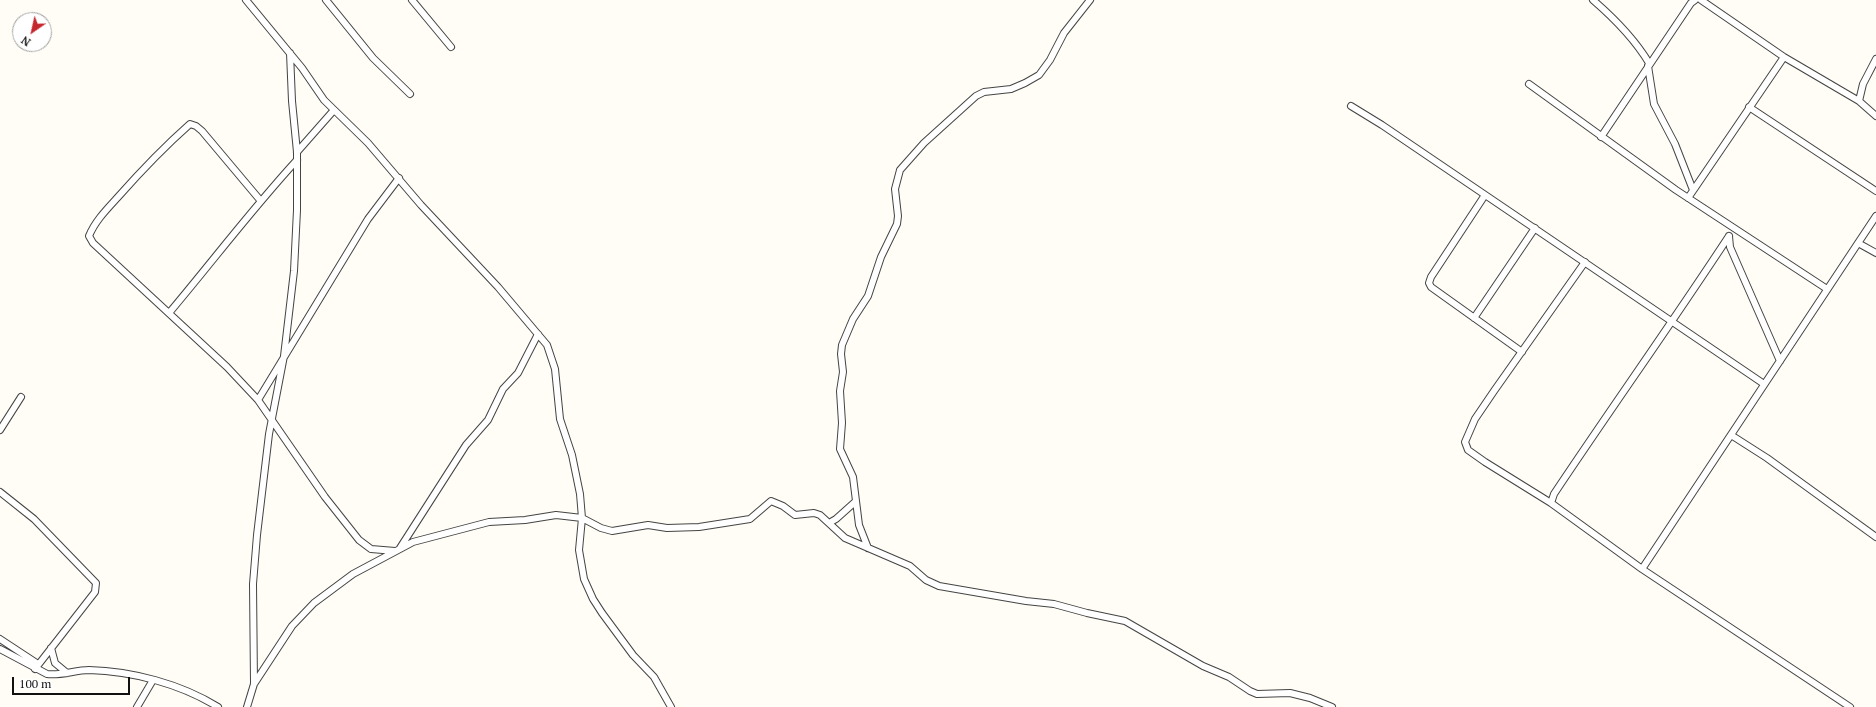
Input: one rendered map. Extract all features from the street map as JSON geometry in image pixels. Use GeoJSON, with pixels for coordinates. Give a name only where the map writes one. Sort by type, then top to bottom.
{"type":"FeatureCollection","features":[{"type":"Feature","properties":{"kind":"street"},"geometry":{"type":"LineString","coordinates":[[246,0],[302,68],[324,100],[368,143],[431,216],[498,287],[547,345],[555,369],[560,419],[572,455],[580,494],[582,518],[579,539],[580,560],[584,579],[593,599],[633,655],[654,677],[671,707]]}},
{"type":"Feature","properties":{"kind":"street"},"geometry":{"type":"LineString","coordinates":[[326,0],[373,58],[410,94]]}},
{"type":"Feature","properties":{"kind":"street"},"geometry":{"type":"LineString","coordinates":[[412,0],[451,47]]}},
{"type":"Feature","properties":{"kind":"street"},"geometry":{"type":"LineString","coordinates":[[868,548],[860,530],[855,502],[853,477],[840,449],[842,423],[840,391],[843,372],[841,350],[849,328],[868,296],[881,257],[897,224],[898,216],[895,189],[900,170],[924,143],[976,96],[984,92],[1011,89],[1039,75],[1050,60],[1064,33],[1090,0]]}},
{"type":"Feature","properties":{"kind":"street"},"geometry":{"type":"LineString","coordinates":[[1593,0],[1624,29],[1639,47],[1649,65],[1654,104],[1675,144],[1693,190]]}},
{"type":"Feature","properties":{"kind":"street"},"geometry":{"type":"LineString","coordinates":[[1601,137],[1691,3],[1695,0]]}},
{"type":"Feature","properties":{"kind":"street"},"geometry":{"type":"LineString","coordinates":[[1701,0],[1784,57],[1859,101],[1876,116]]}},
{"type":"Feature","properties":{"kind":"street"},"geometry":{"type":"LineString","coordinates":[[254,684],[254,577],[272,419],[284,356],[294,271],[297,210],[297,152],[292,101],[290,53]]}},
{"type":"Feature","properties":{"kind":"street"},"geometry":{"type":"LineString","coordinates":[[1688,198],[1784,57]]}},
{"type":"Feature","properties":{"kind":"street"},"geometry":{"type":"LineString","coordinates":[[1859,101],[1863,84],[1876,59]]}},
{"type":"Feature","properties":{"kind":"street"},"geometry":{"type":"LineString","coordinates":[[1529,84],[1688,198],[1828,289]]}},
{"type":"Feature","properties":{"kind":"street"},"geometry":{"type":"LineString","coordinates":[[1351,106],[1382,125],[1764,384]]}},
{"type":"Feature","properties":{"kind":"street"},"geometry":{"type":"LineString","coordinates":[[1749,107],[1876,191]]}},
{"type":"Feature","properties":{"kind":"street"},"geometry":{"type":"LineString","coordinates":[[297,152],[334,110]]}},
{"type":"Feature","properties":{"kind":"street"},"geometry":{"type":"LineString","coordinates":[[260,200],[202,131],[196,126],[190,124],[139,173],[106,211],[92,229],[89,236],[93,243],[227,367],[258,400],[325,497],[359,540],[371,548],[398,549]]}},
{"type":"Feature","properties":{"kind":"street"},"geometry":{"type":"LineString","coordinates":[[169,313],[234,236],[260,200],[297,160]]}},
{"type":"Feature","properties":{"kind":"street"},"geometry":{"type":"LineString","coordinates":[[258,400],[368,219],[399,178]]}},
{"type":"Feature","properties":{"kind":"street"},"geometry":{"type":"LineString","coordinates":[[1485,195],[1431,278],[1430,284],[1431,287],[1522,352]]}},
{"type":"Feature","properties":{"kind":"street"},"geometry":{"type":"LineString","coordinates":[[1642,569],[1876,216]]}},
{"type":"Feature","properties":{"kind":"street"},"geometry":{"type":"LineString","coordinates":[[1474,318],[1535,228]]}},
{"type":"Feature","properties":{"kind":"street"},"geometry":{"type":"LineString","coordinates":[[1551,503],[1554,494],[1672,322],[1734,228]]}},
{"type":"Feature","properties":{"kind":"street"},"geometry":{"type":"LineString","coordinates":[[1729,236],[1730,247],[1780,361]]}},
{"type":"Feature","properties":{"kind":"street"},"geometry":{"type":"LineString","coordinates":[[1858,243],[1876,253]]}},
{"type":"Feature","properties":{"kind":"street"},"geometry":{"type":"LineString","coordinates":[[1585,262],[1475,419],[1465,442],[1468,450],[1551,503],[1642,569],[1850,707]]}},
{"type":"Feature","properties":{"kind":"street"},"geometry":{"type":"LineString","coordinates":[[398,549],[466,445],[488,420],[503,389],[518,373],[538,334]]}},
{"type":"Feature","properties":{"kind":"street"},"geometry":{"type":"LineString","coordinates":[[0,430],[21,397]]}},
{"type":"Feature","properties":{"kind":"street"},"geometry":{"type":"LineString","coordinates":[[1731,435],[1767,458],[1876,537]]}},
{"type":"Feature","properties":{"kind":"street"},"geometry":{"type":"LineString","coordinates":[[0,492],[34,519],[96,583],[95,592],[37,666]]}},
{"type":"Feature","properties":{"kind":"street"},"geometry":{"type":"LineString","coordinates":[[247,707],[254,684],[281,641],[304,612],[326,593],[353,574],[413,542],[489,522],[525,520],[556,515],[582,518],[601,528],[612,531],[648,525],[667,528],[699,527],[750,519],[771,501],[782,506],[795,515],[817,514],[841,535],[910,566],[926,580],[939,586],[1026,601],[1054,604],[1125,621],[1203,666],[1229,677],[1257,694],[1290,693],[1310,698],[1332,707]]}},
{"type":"Feature","properties":{"kind":"street"},"geometry":{"type":"LineString","coordinates":[[829,523],[836,519],[855,502]]}},
{"type":"Feature","properties":{"kind":"street"},"geometry":{"type":"LineString","coordinates":[[0,639],[47,674],[54,675],[88,670],[109,671],[153,680],[186,692],[218,707]]}},
{"type":"Feature","properties":{"kind":"street"},"geometry":{"type":"LineString","coordinates":[[51,648],[55,663],[67,673]]}},
{"type":"Feature","properties":{"kind":"street"},"geometry":{"type":"LineString","coordinates":[[0,649],[37,666]]}},
{"type":"Feature","properties":{"kind":"street"},"geometry":{"type":"LineString","coordinates":[[137,707],[153,680]]}}]}
